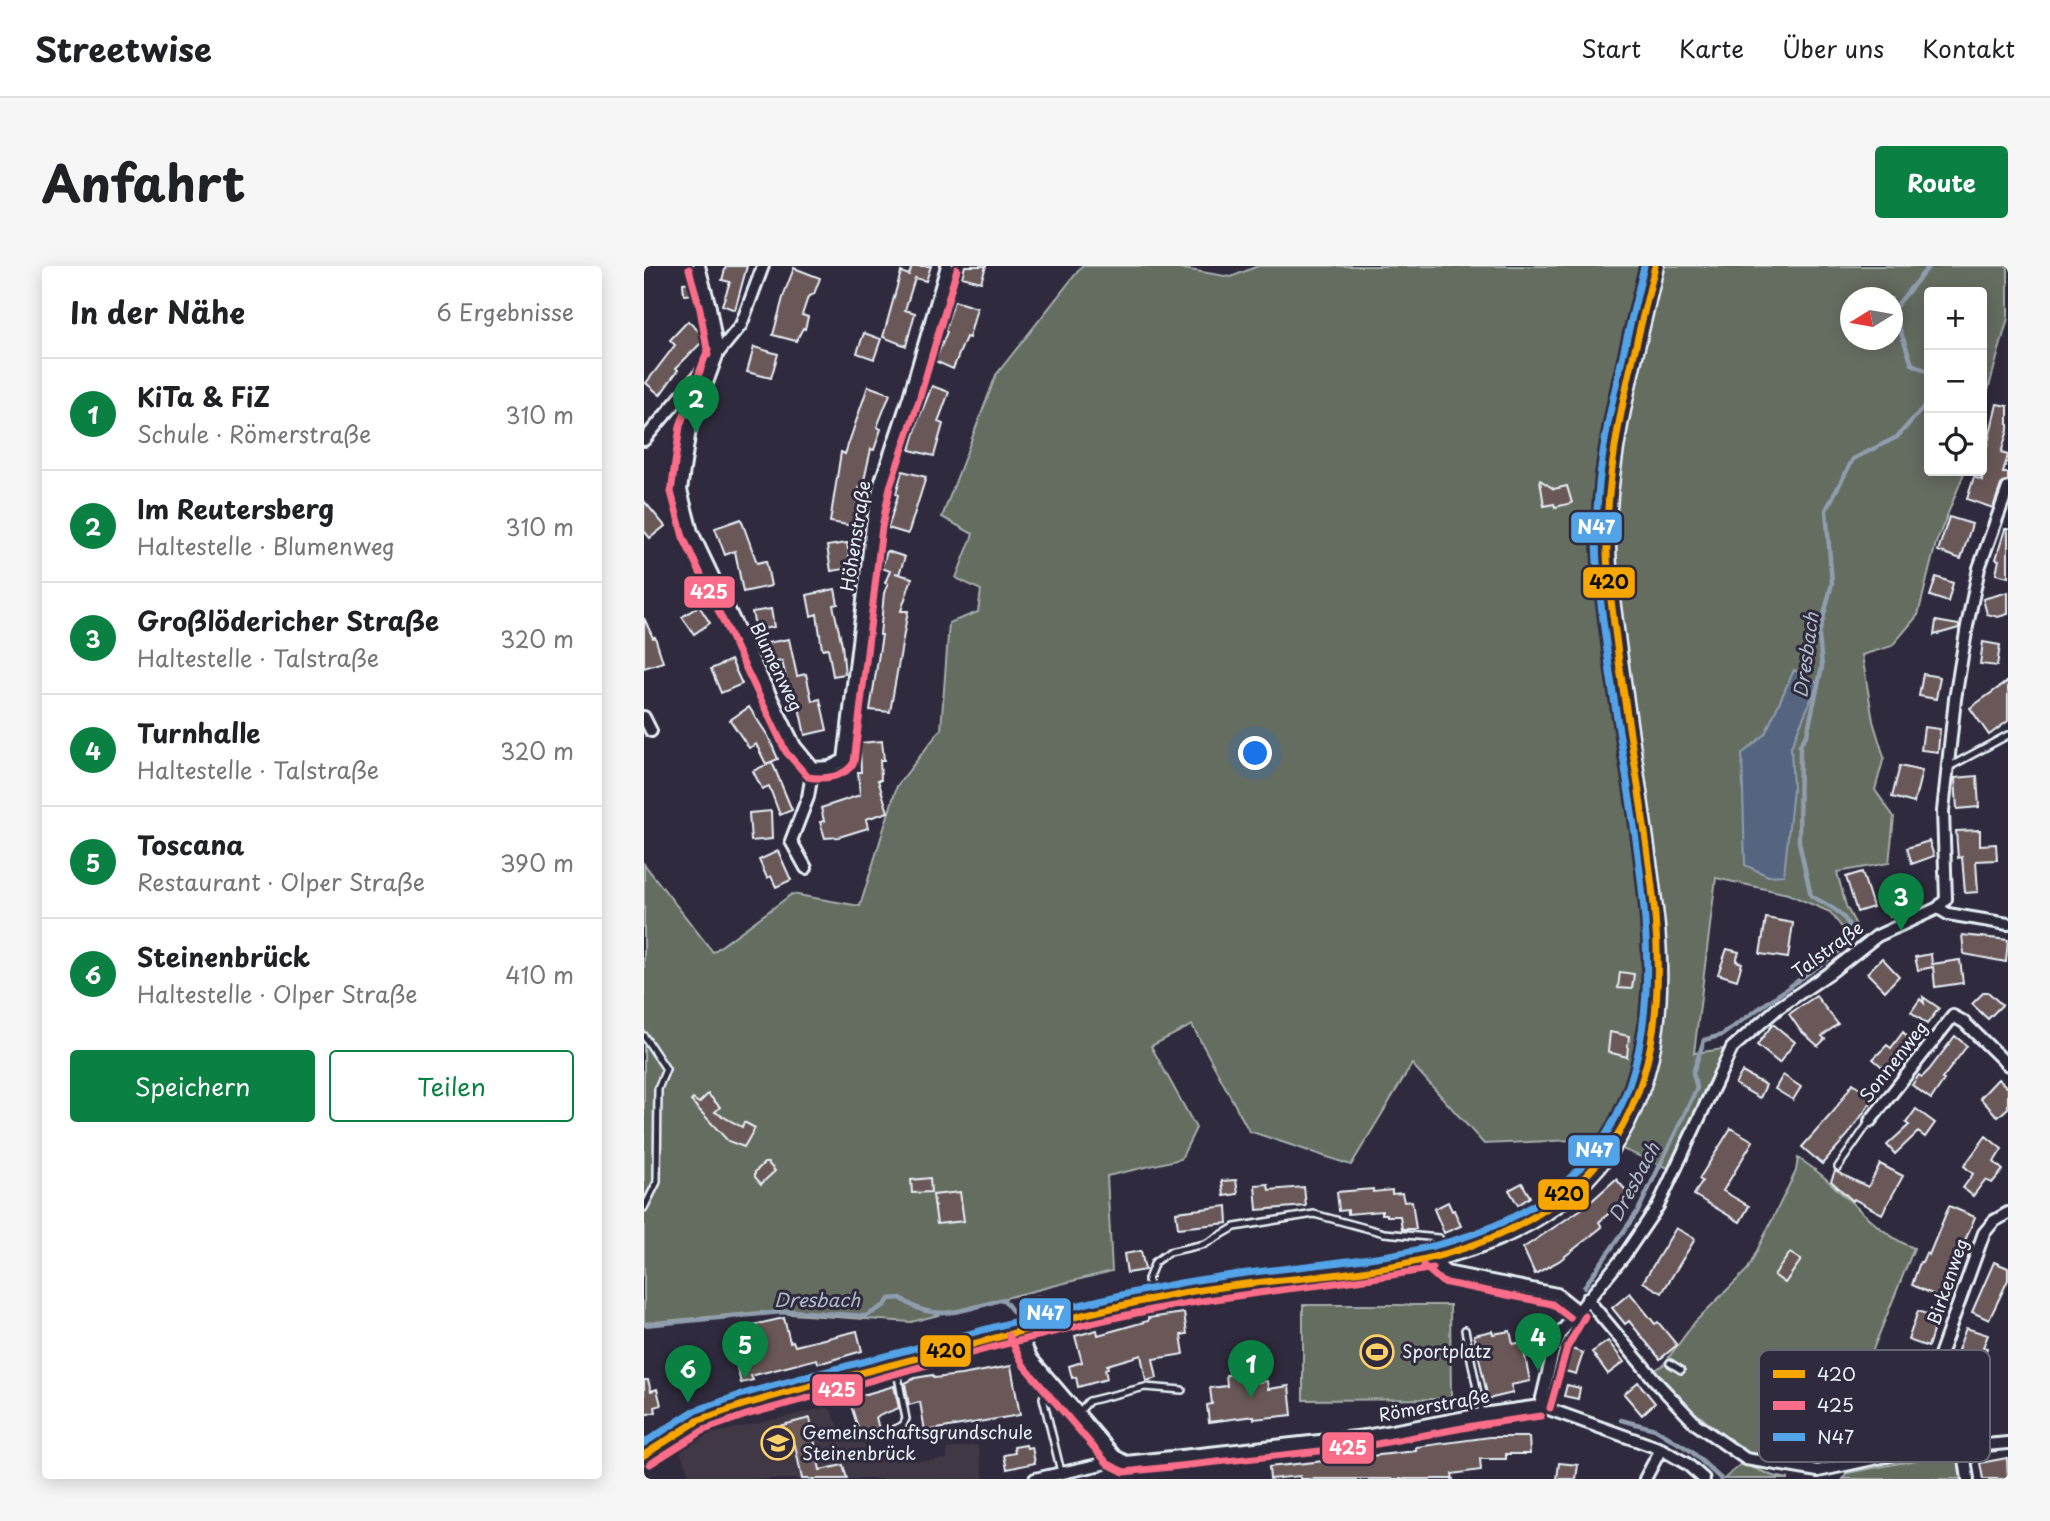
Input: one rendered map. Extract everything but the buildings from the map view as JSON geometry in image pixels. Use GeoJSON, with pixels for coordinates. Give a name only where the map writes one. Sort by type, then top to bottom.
{"type":"FeatureCollection","features":[{"type":"Feature","properties":{"kind":"main road"},"geometry":{"type":"LineString","coordinates":[[644,1455],[699,1420],[755,1402],[1018,1331],[1210,1288],[1366,1270],[1453,1252],[1517,1228],[1551,1208],[1581,1185],[1607,1156],[1629,1122],[1642,1089],[1656,1028],[1658,957],[1655,916],[1609,590],[1607,528],[1612,467],[1622,409],[1655,266]]}},
{"type":"Feature","properties":{"kind":"street"},"geometry":{"type":"LineString","coordinates":[[644,440],[718,353],[699,266]]}},
{"type":"Feature","properties":{"kind":"street","name":"Blumenweg"},"geometry":{"type":"LineString","coordinates":[[763,266],[741,325],[718,353],[690,429],[681,490],[692,532],[738,629],[795,746],[813,768]]}},
{"type":"Feature","properties":{"kind":"street","name":"Höhenstraße"},"geometry":{"type":"LineString","coordinates":[[813,768],[830,767],[844,760],[872,525],[880,484],[909,397],[947,266]]}},
{"type":"Feature","properties":{"kind":"street"},"geometry":{"type":"LineString","coordinates":[[2008,488],[1979,568],[1966,625],[1943,811],[1947,893],[1946,899],[1938,908],[1948,914],[2008,924]]}},
{"type":"Feature","properties":{"kind":"street"},"geometry":{"type":"LineString","coordinates":[[644,717],[651,732]]}},
{"type":"Feature","properties":{"kind":"street"},"geometry":{"type":"LineString","coordinates":[[806,868],[791,841],[808,797],[813,768]]}},
{"type":"Feature","properties":{"kind":"street","name":"Talstraße"},"geometry":{"type":"LineString","coordinates":[[1540,1406],[1553,1352],[1562,1331],[1624,1256],[1658,1206],[1732,1048],[1778,1008],[1877,936],[1938,908]]}},
{"type":"Feature","properties":{"kind":"street","name":"Sonnenweg"},"geometry":{"type":"LineString","coordinates":[[1870,1121],[1953,1016],[1964,1022],[2008,1065]]}},
{"type":"Feature","properties":{"kind":"street","name":"Birkenweg"},"geometry":{"type":"LineString","coordinates":[[1942,1350],[1984,1233],[1994,1221],[2008,1213]]}},
{"type":"Feature","properties":{"kind":"street"},"geometry":{"type":"LineString","coordinates":[[1431,1258],[1446,1272],[1557,1294],[1577,1310]]}},
{"type":"Feature","properties":{"kind":"street"},"geometry":{"type":"LineString","coordinates":[[1587,1299],[1659,1385],[1696,1424],[1746,1459],[1759,1461]]}},
{"type":"Feature","properties":{"kind":"street"},"geometry":{"type":"LineString","coordinates":[[1018,1331],[1032,1359],[1049,1381],[1115,1456]]}},
{"type":"Feature","properties":{"kind":"street","name":"Römerstraße"},"geometry":{"type":"LineString","coordinates":[[1035,1479],[1102,1464],[1115,1456],[1126,1462],[1139,1463],[1365,1436],[1540,1406],[1661,1449],[1687,1464],[1704,1479]]}},
{"type":"Feature","properties":{"kind":"street"},"geometry":{"type":"LineString","coordinates":[[1990,1444],[2008,1443]]}},
{"type":"Feature","properties":{"kind":"street"},"geometry":{"type":"LineString","coordinates":[[1645,1479],[1661,1449]]}},
{"type":"Feature","properties":{"kind":"street"},"geometry":{"type":"LineString","coordinates":[[1763,1462],[1818,1472],[1862,1462]]}},
{"type":"Feature","properties":{"kind":"lane"},"geometry":{"type":"LineString","coordinates":[[1948,767],[2008,735]]}},
{"type":"Feature","properties":{"kind":"lane"},"geometry":{"type":"LineString","coordinates":[[644,1036],[666,1069],[658,1089],[657,1182],[644,1208]]}},
{"type":"Feature","properties":{"kind":"lane"},"geometry":{"type":"LineString","coordinates":[[1838,1167],[1870,1121]]}},
{"type":"Feature","properties":{"kind":"lane"},"geometry":{"type":"LineString","coordinates":[[1149,1300],[1148,1279],[1154,1262],[1169,1252],[1205,1244],[1235,1227],[1314,1214],[1384,1233],[1439,1238],[1453,1252]]}},
{"type":"Feature","properties":{"kind":"lane"},"geometry":{"type":"LineString","coordinates":[[1465,1330],[1482,1415]]}},
{"type":"Feature","properties":{"kind":"lane"},"geometry":{"type":"LineString","coordinates":[[888,1433],[903,1425],[906,1419],[896,1363]]}},
{"type":"Feature","properties":{"kind":"lane"},"geometry":{"type":"LineString","coordinates":[[1670,1363],[1681,1370]]}},
{"type":"Feature","properties":{"kind":"lane"},"geometry":{"type":"LineString","coordinates":[[1049,1381],[1043,1398],[1061,1472]]}},
{"type":"Feature","properties":{"kind":"lane"},"geometry":{"type":"LineString","coordinates":[[1078,1413],[1089,1401],[1145,1387],[1182,1390]]}},
{"type":"Feature","properties":{"kind":"shaded area"},"geometry":{"type":"Polygon","coordinates":[[[1082,266],[1166,266],[1231,277],[1258,266],[2008,266],[2008,318],[1987,394],[1987,287],[1924,287],[1924,476],[1963,476],[1936,543],[1918,615],[1892,646],[1862,655],[1873,721],[1884,757],[1875,790],[1894,817],[1889,863],[1837,872],[1846,906],[1857,927],[1847,934],[1830,912],[1788,894],[1716,878],[1694,1053],[1724,1049],[1668,1168],[1598,1139],[1484,1144],[1412,1064],[1351,1165],[1249,1131],[1192,1025],[1151,1046],[1196,1128],[1181,1159],[1107,1176],[1112,1271],[911,1322],[761,1312],[644,1323],[644,864],[713,952],[792,894],[860,906],[897,786],[941,729],[949,623],[978,612],[981,590],[956,578],[973,534],[942,517],[996,375],[1082,266]]]}},
{"type":"Feature","properties":{"kind":"shaded area"},"geometry":{"type":"Polygon","coordinates":[[[1798,1158],[1827,1180],[1870,1220],[1899,1241],[1914,1248],[1873,1350],[1759,1350],[1759,1456],[1747,1454],[1691,1409],[1655,1370],[1663,1365],[1695,1322],[1748,1269],[1796,1171],[1798,1158]]]}},
{"type":"Feature","properties":{"kind":"shaded area","name":"Sportplatz"},"geometry":{"type":"Polygon","coordinates":[[[1303,1305],[1450,1305],[1451,1399],[1303,1400],[1303,1305]]]}},
{"type":"Feature","properties":{"kind":"shaded area","name":"Gemeinschaftsgrundschule Steinenbrück"},"geometry":{"type":"Polygon","coordinates":[[[829,1407],[846,1441],[859,1441],[864,1444],[868,1457],[914,1451],[917,1461],[947,1459],[947,1449],[978,1445],[984,1479],[691,1479],[680,1451],[706,1435],[829,1407]]]}},
{"type":"Feature","properties":{"kind":"shaded area"},"geometry":{"type":"Polygon","coordinates":[[[1790,1462],[1830,1462],[1811,1466],[1790,1462]]]}},
{"type":"Feature","properties":{"kind":"shaded area"},"geometry":{"type":"Polygon","coordinates":[[[1905,1462],[1959,1462],[1962,1479],[1843,1479],[1847,1473],[1905,1462]]]}},
{"type":"Feature","properties":{"kind":"shaded area"},"geometry":{"type":"Polygon","coordinates":[[[1742,1463],[1773,1476],[1789,1479],[1724,1479],[1742,1463]]]}},
{"type":"Feature","properties":{"kind":"water"},"geometry":{"type":"Polygon","coordinates":[[[1794,670],[1818,683],[1791,747],[1793,789],[1784,875],[1768,876],[1745,865],[1742,754],[1765,734],[1794,670]]]}},
{"type":"Feature","properties":{"kind":"waterway","name":"Dresbach"},"geometry":{"type":"LineString","coordinates":[[1924,370],[1912,364],[1893,310],[1929,266]]}},
{"type":"Feature","properties":{"kind":"waterway","name":"Dresbach"},"geometry":{"type":"LineString","coordinates":[[1852,935],[1842,916],[1811,896],[1799,842],[1800,745],[1807,734],[1822,667],[1819,635],[1832,583],[1826,510],[1853,459],[1897,437],[1924,407]]}},
{"type":"Feature","properties":{"kind":"waterway","name":"Dresbach"},"geometry":{"type":"LineString","coordinates":[[1584,1287],[1638,1211],[1697,1088],[1693,1073],[1704,1040],[1722,1035],[1838,952]]}},
{"type":"Feature","properties":{"kind":"waterway","name":"Dresbach"},"geometry":{"type":"LineString","coordinates":[[644,1325],[793,1311],[866,1316],[885,1305],[889,1299],[901,1298],[913,1306],[937,1313],[963,1310],[1003,1299],[1014,1313]]}},
{"type":"Feature","properties":{"kind":"waterway"},"geometry":{"type":"LineString","coordinates":[[1621,1420],[1655,1429],[1691,1451],[1721,1479]]}},
{"type":"Feature","properties":{"kind":"transit line","name":"N47"},"geometry":{"type":"LineString","coordinates":[[644,1443],[694,1411],[740,1395],[1069,1308],[1198,1280],[1395,1254],[1462,1238],[1518,1215],[1563,1184],[1598,1146],[1623,1101],[1639,1049],[1646,989],[1642,887],[1603,622],[1596,534],[1606,432],[1644,266]]}},
{"type":"Feature","properties":{"kind":"transit line","name":"420"},"geometry":{"type":"LineString","coordinates":[[644,1455],[699,1420],[743,1405],[1075,1317],[1209,1289],[1368,1270],[1430,1258],[1492,1238],[1544,1211],[1585,1177],[1616,1137],[1639,1091],[1652,1038],[1657,980],[1652,883],[1618,654],[1607,558],[1609,493],[1618,428],[1655,266]]}},
{"type":"Feature","properties":{"kind":"transit line","name":"425"},"geometry":{"type":"LineString","coordinates":[[689,269],[700,309],[708,355]]}},
{"type":"Feature","properties":{"kind":"transit line","name":"425"},"geometry":{"type":"LineString","coordinates":[[708,349],[680,426],[671,492],[683,537],[786,752],[808,777],[834,776],[846,771],[854,762],[882,527],[890,487],[919,400],[957,269]]}},
{"type":"Feature","properties":{"kind":"transit line","name":"425"},"geometry":{"type":"LineString","coordinates":[[1424,1266],[1442,1282],[1552,1304],[1570,1318]]}},
{"type":"Feature","properties":{"kind":"transit line","name":"425"},"geometry":{"type":"LineString","coordinates":[[650,1464],[704,1430],[746,1415],[1049,1333],[1186,1303],[1433,1268]]}},
{"type":"Feature","properties":{"kind":"transit line","name":"425"},"geometry":{"type":"LineString","coordinates":[[1550,1408],[1567,1348],[1585,1316]]}},
{"type":"Feature","properties":{"kind":"transit line","name":"425"},"geometry":{"type":"LineString","coordinates":[[1009,1336],[1024,1366],[1108,1464],[1124,1472],[1366,1446],[1541,1416]]}},
{"type":"Feature","properties":{"kind":"place","name":"Im Reutersberg"},"geometry":{"type":"Point","coordinates":[696,433]}},
{"type":"Feature","properties":{"kind":"place","name":"Großlödericher Straße"},"geometry":{"type":"Point","coordinates":[1901,931]}},
{"type":"Feature","properties":{"kind":"place","name":"Sportplatz"},"geometry":{"type":"Point","coordinates":[1377,1352]}},
{"type":"Feature","properties":{"kind":"place","name":"Turnhalle"},"geometry":{"type":"Point","coordinates":[1538,1371]}},
{"type":"Feature","properties":{"kind":"place","name":"Toscana"},"geometry":{"type":"Point","coordinates":[745,1379]}},
{"type":"Feature","properties":{"kind":"place","name":"KiTa & FiZ"},"geometry":{"type":"Point","coordinates":[1251,1398]}},
{"type":"Feature","properties":{"kind":"place","name":"Steinenbrück"},"geometry":{"type":"Point","coordinates":[688,1403]}},
{"type":"Feature","properties":{"kind":"place","name":"Gemeinschaftsgrundschule Steinenbrück"},"geometry":{"type":"Point","coordinates":[778,1443]}}]}
